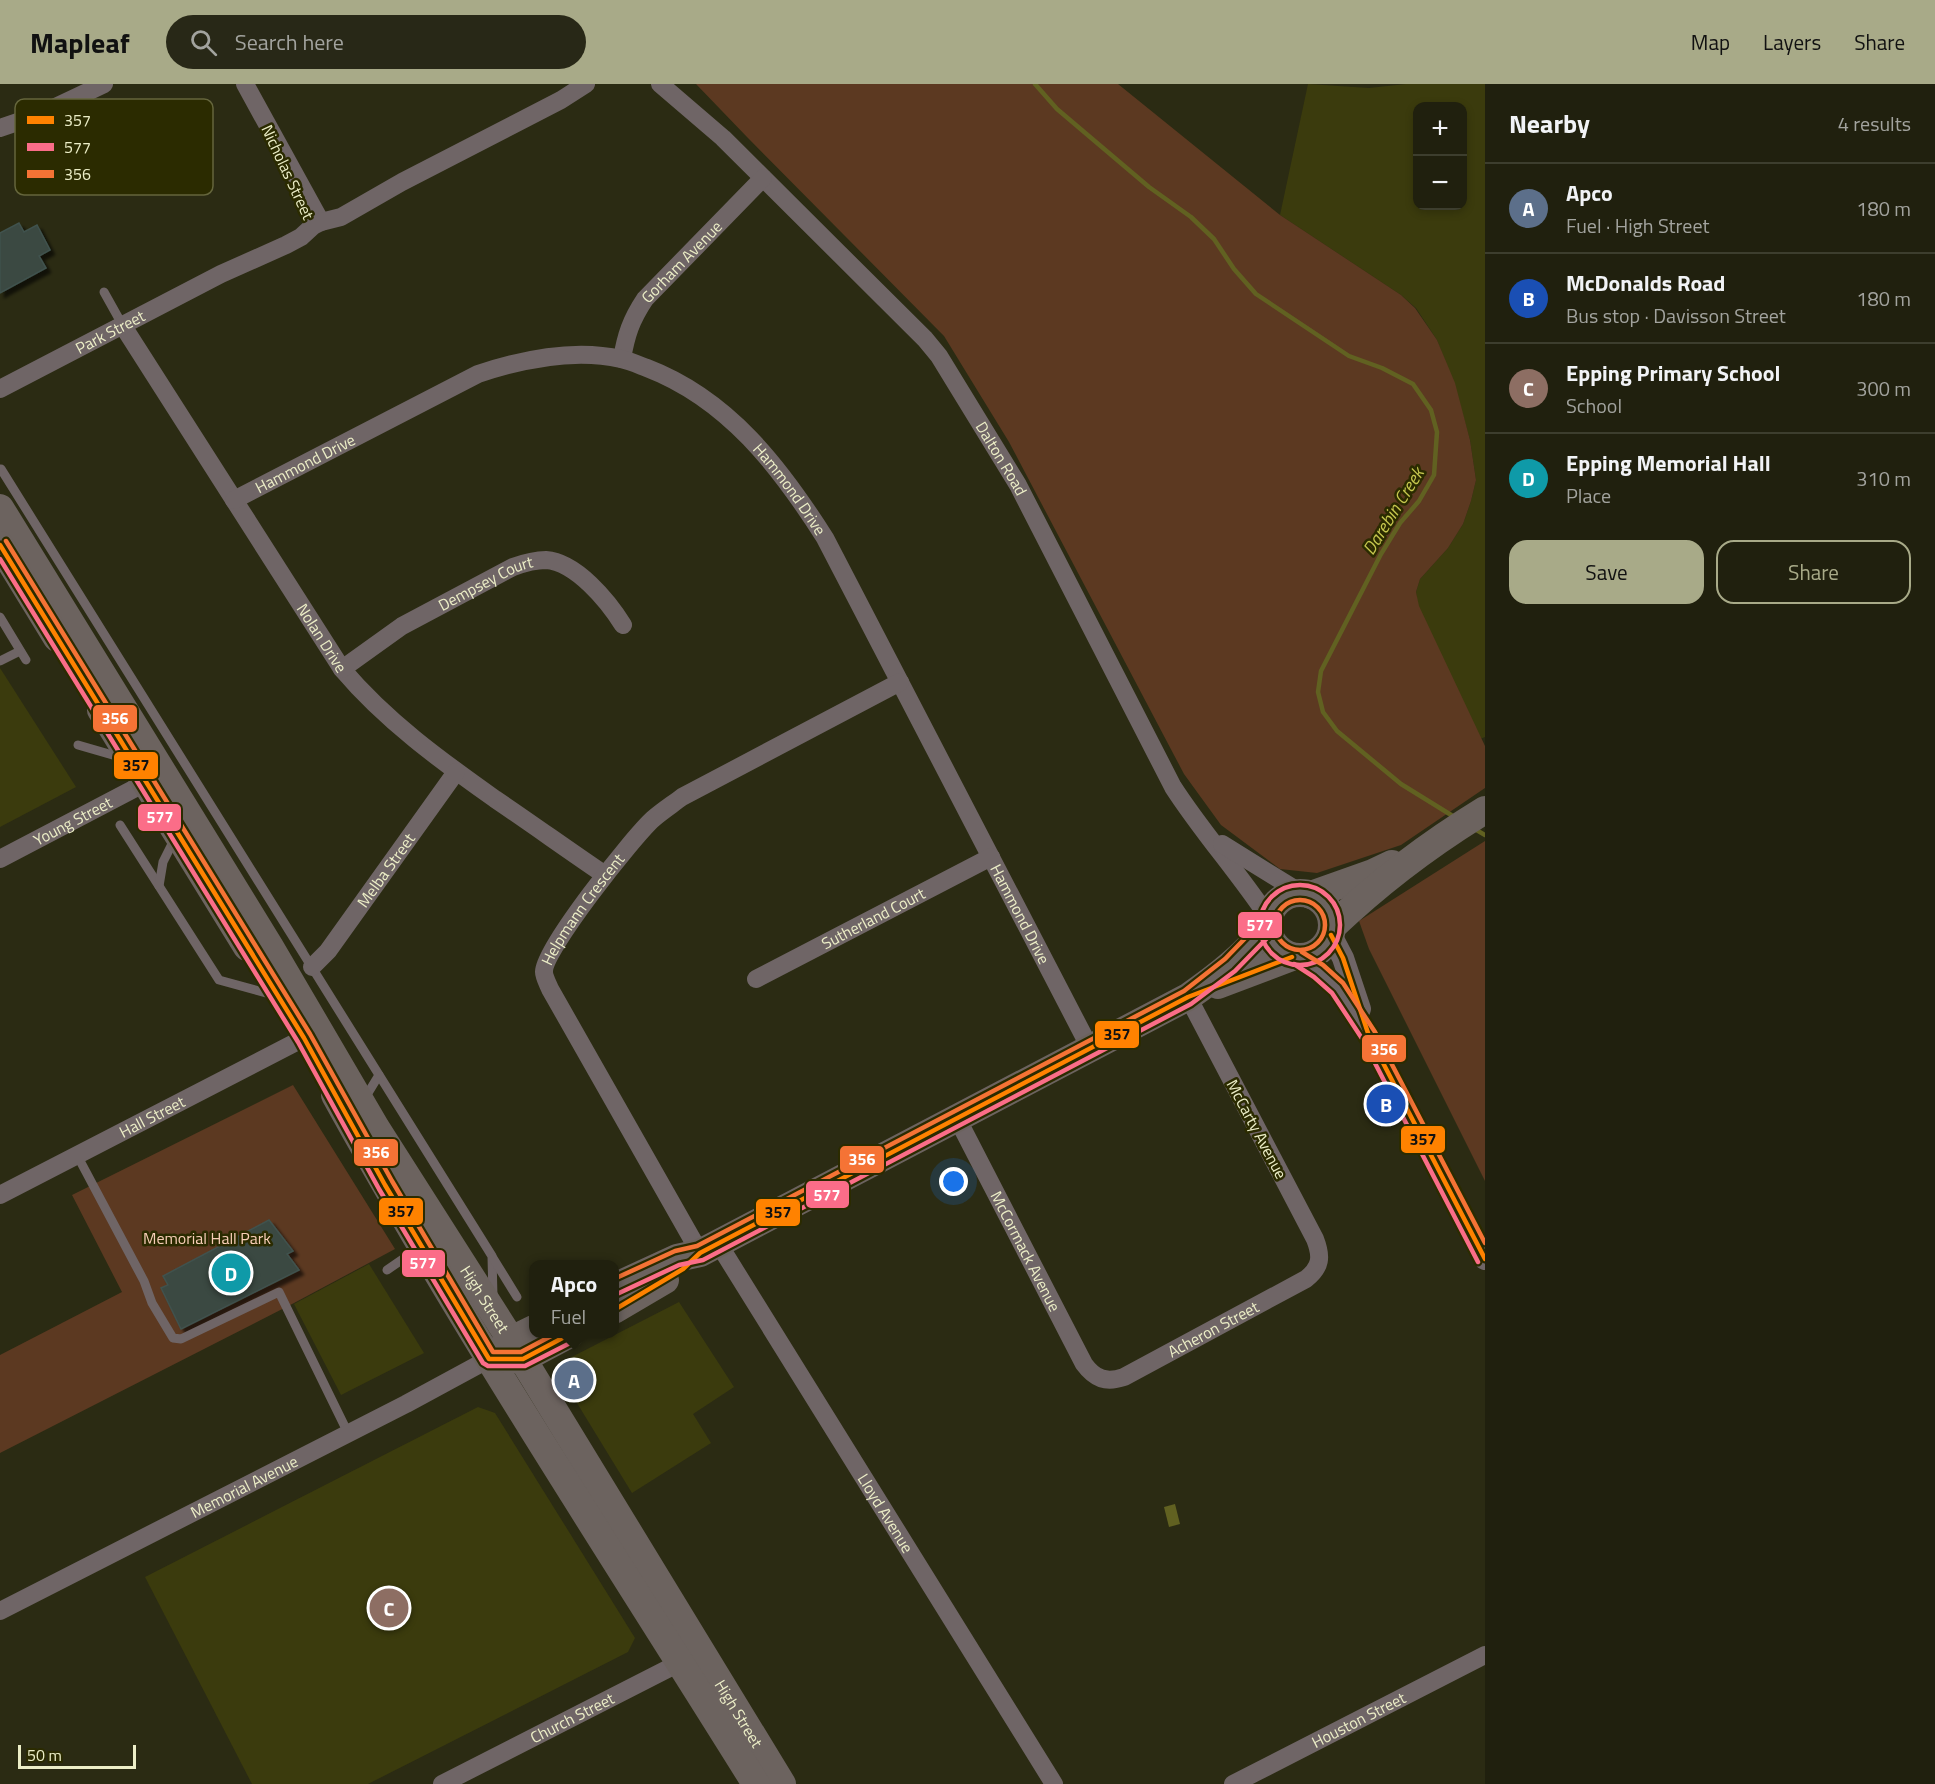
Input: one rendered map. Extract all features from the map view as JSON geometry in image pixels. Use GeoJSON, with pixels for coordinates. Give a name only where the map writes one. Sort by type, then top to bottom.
{"type":"FeatureCollection","features":[{"type":"Feature","properties":{"kind":"main road","name":"High Street"},"geometry":{"type":"LineString","coordinates":[[0,508],[270,947],[376,1128],[490,1308],[523,1342],[756,1784]]}},
{"type":"Feature","properties":{"kind":"main road","name":"High Street"},"geometry":{"type":"LineString","coordinates":[[0,545],[278,996],[420,1247],[489,1359],[690,1657],[782,1784]]}},
{"type":"Feature","properties":{"kind":"main road"},"geometry":{"type":"LineString","coordinates":[[1188,997],[1295,958],[1308,957],[1318,952],[1326,945],[1332,931],[1372,892],[1432,844],[1485,810]]}},
{"type":"Feature","properties":{"kind":"main road"},"geometry":{"type":"LineString","coordinates":[[619,1285],[677,1258],[709,1248],[1188,997],[1222,974],[1252,945],[1268,922],[1273,907],[1290,894],[1306,894],[1374,873],[1432,844]]}},
{"type":"Feature","properties":{"kind":"main road"},"geometry":{"type":"LineString","coordinates":[[1306,894],[1320,900],[1327,908],[1331,917],[1332,931]]}},
{"type":"Feature","properties":{"kind":"main road"},"geometry":{"type":"LineString","coordinates":[[1268,922],[1269,937],[1274,946],[1282,953],[1295,958]]}},
{"type":"Feature","properties":{"kind":"main road"},"geometry":{"type":"LineString","coordinates":[[619,1308],[683,1269],[709,1248]]}},
{"type":"Feature","properties":{"kind":"main road","name":"Memorial Avenue"},"geometry":{"type":"LineString","coordinates":[[489,1359],[523,1342],[546,1338]]}},
{"type":"Feature","properties":{"kind":"street"},"geometry":{"type":"LineString","coordinates":[[72,99],[104,84]]}},
{"type":"Feature","properties":{"kind":"street","name":"Nicholas Street"},"geometry":{"type":"LineString","coordinates":[[245,84],[315,220]]}},
{"type":"Feature","properties":{"kind":"street","name":"Park Street"},"geometry":{"type":"LineString","coordinates":[[1,386],[123,326],[221,274],[286,245],[301,237],[315,220],[340,217],[586,84]]}},
{"type":"Feature","properties":{"kind":"street","name":"Park Street"},"geometry":{"type":"LineString","coordinates":[[561,99],[600,84]]}},
{"type":"Feature","properties":{"kind":"street","name":"Dalton Road"},"geometry":{"type":"LineString","coordinates":[[660,84],[723,138]]}},
{"type":"Feature","properties":{"kind":"street","name":"Dalton Road"},"geometry":{"type":"LineString","coordinates":[[676,84],[723,138],[925,339],[939,356],[1018,485],[1173,786],[1206,833],[1239,874],[1268,922]]}},
{"type":"Feature","properties":{"kind":"street"},"geometry":{"type":"LineString","coordinates":[[0,128],[15,123]]}},
{"type":"Feature","properties":{"kind":"street","name":"Gorham Avenue"},"geometry":{"type":"LineString","coordinates":[[622,359],[626,335],[633,316],[645,299],[763,178]]}},
{"type":"Feature","properties":{"kind":"street","name":"Nolan Drive"},"geometry":{"type":"LineString","coordinates":[[123,326],[342,669],[382,713],[456,772],[605,875]]}},
{"type":"Feature","properties":{"kind":"street","name":"Hammond Drive"},"geometry":{"type":"LineString","coordinates":[[234,500],[478,374],[514,362],[562,355],[622,359],[664,375],[713,404],[732,419],[768,459],[802,501],[825,538],[1090,1048]]}},
{"type":"Feature","properties":{"kind":"street","name":"Dempsey Court"},"geometry":{"type":"LineString","coordinates":[[342,669],[420,615],[513,567],[529,562],[547,560],[561,564],[576,573],[609,603],[623,625]]}},
{"type":"Feature","properties":{"kind":"street","name":"Helpmann Crescent"},"geometry":{"type":"LineString","coordinates":[[709,1248],[549,989],[544,971],[549,953],[629,844],[653,819],[682,797],[900,682]]}},
{"type":"Feature","properties":{"kind":"street","name":"Young Street"},"geometry":{"type":"LineString","coordinates":[[0,859],[138,772]]}},
{"type":"Feature","properties":{"kind":"street","name":"Melba Street"},"geometry":{"type":"LineString","coordinates":[[312,967],[328,951],[456,772]]}},
{"type":"Feature","properties":{"kind":"street","name":"Dalton Road"},"geometry":{"type":"LineString","coordinates":[[1206,833],[1250,863],[1306,894]]}},
{"type":"Feature","properties":{"kind":"street","name":"Sutherland Court"},"geometry":{"type":"LineString","coordinates":[[756,979],[991,857]]}},
{"type":"Feature","properties":{"kind":"street"},"geometry":{"type":"LineString","coordinates":[[1332,931],[1369,1036]]}},
{"type":"Feature","properties":{"kind":"street"},"geometry":{"type":"LineString","coordinates":[[1295,958],[1319,970],[1338,988],[1369,1036],[1485,1259]]}},
{"type":"Feature","properties":{"kind":"street","name":"McCarty Avenue"},"geometry":{"type":"LineString","coordinates":[[1188,997],[1315,1239],[1320,1262]]}},
{"type":"Feature","properties":{"kind":"street","name":"Hall Street"},"geometry":{"type":"LineString","coordinates":[[0,1195],[303,1038]]}},
{"type":"Feature","properties":{"kind":"street","name":"McCormack Avenue"},"geometry":{"type":"LineString","coordinates":[[957,1118],[1084,1364],[1090,1373],[1101,1380]]}},
{"type":"Feature","properties":{"kind":"street","name":"Lloyd Avenue"},"geometry":{"type":"LineString","coordinates":[[709,1248],[1054,1784]]}},
{"type":"Feature","properties":{"kind":"street","name":"Acheron Street"},"geometry":{"type":"LineString","coordinates":[[1101,1380],[1113,1381],[1133,1372],[1306,1279],[1315,1271],[1320,1262]]}},
{"type":"Feature","properties":{"kind":"street","name":"Memorial Avenue"},"geometry":{"type":"LineString","coordinates":[[0,1611],[489,1359]]}},
{"type":"Feature","properties":{"kind":"street","name":"Houston Street"},"geometry":{"type":"LineString","coordinates":[[1233,1784],[1485,1655]]}},
{"type":"Feature","properties":{"kind":"street","name":"Church Street"},"geometry":{"type":"LineString","coordinates":[[442,1784],[690,1657]]}},
{"type":"Feature","properties":{"kind":"lane"},"geometry":{"type":"LineString","coordinates":[[104,292],[123,326]]}},
{"type":"Feature","properties":{"kind":"lane"},"geometry":{"type":"LineString","coordinates":[[0,470],[518,1297]]}},
{"type":"Feature","properties":{"kind":"lane"},"geometry":{"type":"LineString","coordinates":[[0,617],[26,660]]}},
{"type":"Feature","properties":{"kind":"lane"},"geometry":{"type":"LineString","coordinates":[[0,661],[20,651]]}},
{"type":"Feature","properties":{"kind":"lane"},"geometry":{"type":"LineString","coordinates":[[78,745],[138,772]]}},
{"type":"Feature","properties":{"kind":"lane"},"geometry":{"type":"LineString","coordinates":[[120,825],[219,980],[278,996]]}},
{"type":"Feature","properties":{"kind":"lane"},"geometry":{"type":"LineString","coordinates":[[159,886],[164,862],[177,834]]}},
{"type":"Feature","properties":{"kind":"lane"},"geometry":{"type":"LineString","coordinates":[[362,1104],[379,1075]]}},
{"type":"Feature","properties":{"kind":"lane"},"geometry":{"type":"LineString","coordinates":[[77,1155],[144,1281],[155,1309],[173,1338],[181,1340],[279,1292],[348,1433]]}},
{"type":"Feature","properties":{"kind":"lane"},"geometry":{"type":"LineString","coordinates":[[387,1270],[420,1247]]}},
{"type":"Feature","properties":{"kind":"lane"},"geometry":{"type":"LineString","coordinates":[[490,1308],[494,1291],[492,1256]]}},
{"type":"Feature","properties":{"kind":"shaded area"},"geometry":{"type":"Polygon","coordinates":[[[1308,84],[1369,88],[1406,84],[1485,84],[1485,737],[1480,739],[1418,606],[1416,592],[1420,579],[1448,548],[1463,524],[1476,480],[1470,440],[1454,383],[1437,340],[1416,308],[1401,295],[1280,215],[1308,84]]]}},
{"type":"Feature","properties":{"kind":"shaded area"},"geometry":{"type":"Polygon","coordinates":[[[0,668],[76,787],[0,827],[0,668]]]}},
{"type":"Feature","properties":{"kind":"shaded area"},"geometry":{"type":"Polygon","coordinates":[[[369,1264],[424,1353],[341,1395],[294,1304],[369,1264]]]}},
{"type":"Feature","properties":{"kind":"shaded area"},"geometry":{"type":"Polygon","coordinates":[[[679,1302],[734,1387],[693,1414],[711,1443],[632,1493],[558,1372],[560,1363],[609,1338],[619,1338],[619,1333],[679,1302]]]}},
{"type":"Feature","properties":{"kind":"shaded area"},"geometry":{"type":"Polygon","coordinates":[[[478,1407],[495,1413],[635,1638],[628,1652],[368,1784],[252,1784],[145,1577],[478,1407]]]}},
{"type":"Feature","properties":{"kind":"shaded area"},"geometry":{"type":"Polygon","coordinates":[[[1175,1504],[1180,1524],[1169,1527],[1164,1507],[1175,1504]]]}},
{"type":"Feature","properties":{"kind":"green space"},"geometry":{"type":"Polygon","coordinates":[[[696,84],[1118,84],[1280,215],[1401,295],[1415,308],[1437,340],[1455,383],[1470,440],[1476,480],[1463,524],[1448,548],[1420,579],[1416,592],[1419,606],[1485,746],[1485,788],[1401,845],[1317,873],[1280,869],[1221,825],[1184,774],[1009,442],[944,336],[696,84]]]}},
{"type":"Feature","properties":{"kind":"green space"},"geometry":{"type":"Polygon","coordinates":[[[1485,841],[1485,1181],[1369,949],[1359,921],[1485,841]]]}},
{"type":"Feature","properties":{"kind":"green space","name":"Memorial Hall Park"},"geometry":{"type":"Polygon","coordinates":[[[293,1085],[395,1249],[0,1453],[0,1355],[122,1292],[72,1195],[293,1085]]]}},
{"type":"Feature","properties":{"kind":"building"},"geometry":{"type":"Polygon","coordinates":[[[19,223],[24,232],[37,225],[50,250],[39,256],[46,268],[0,293],[0,233],[19,223]]]}},
{"type":"Feature","properties":{"kind":"building"},"geometry":{"type":"Polygon","coordinates":[[[269,1220],[293,1251],[287,1254],[299,1270],[181,1329],[161,1288],[168,1285],[163,1276],[269,1220]]]}},
{"type":"Feature","properties":{"kind":"waterway","name":"Darebin Creek"},"geometry":{"type":"LineString","coordinates":[[1035,84],[1057,109],[1149,187],[1191,217],[1214,239],[1234,269],[1256,294],[1349,356],[1382,368],[1413,384],[1431,410],[1437,432],[1434,475],[1419,501],[1400,523],[1381,554],[1321,671],[1318,692],[1323,712],[1337,731],[1401,784],[1456,818]]}},
{"type":"Feature","properties":{"kind":"waterway","name":"Darebin Creek"},"geometry":{"type":"LineString","coordinates":[[1473,828],[1485,835]]}},
{"type":"Feature","properties":{"kind":"transit line","name":"356"},"geometry":{"type":"LineString","coordinates":[[6,541],[310,1034],[392,1181],[493,1352],[521,1352],[547,1338]]}},
{"type":"Feature","properties":{"kind":"transit line","name":"357"},"geometry":{"type":"LineString","coordinates":[[0,545],[304,1038],[385,1185],[489,1359],[523,1359],[562,1338]]}},
{"type":"Feature","properties":{"kind":"transit line","name":"577"},"geometry":{"type":"LineString","coordinates":[[0,559],[298,1042],[379,1189],[483,1363],[488,1366],[525,1366],[574,1341]]}},
{"type":"Feature","properties":{"kind":"transit line","name":"577"},"geometry":{"type":"LineString","coordinates":[[1300,885],[1315,888],[1328,897],[1337,910],[1340,925],[1337,940],[1328,953],[1315,962],[1300,965],[1285,962],[1272,953],[1263,940],[1260,925],[1263,910],[1272,897],[1285,888],[1300,885]]}},
{"type":"Feature","properties":{"kind":"transit line","name":"356"},"geometry":{"type":"LineString","coordinates":[[1300,900],[1318,907],[1325,925],[1318,943],[1300,950],[1282,943],[1275,925],[1282,907],[1300,900]]}},
{"type":"Feature","properties":{"kind":"transit line","name":"356"},"geometry":{"type":"LineString","coordinates":[[619,1277],[675,1251],[697,1246],[1184,991],[1225,959],[1261,922]]}},
{"type":"Feature","properties":{"kind":"transit line","name":"577"},"geometry":{"type":"LineString","coordinates":[[619,1293],[679,1265],[703,1260],[1191,1004],[1235,971],[1273,932]]}},
{"type":"Feature","properties":{"kind":"transit line","name":"357"},"geometry":{"type":"LineString","coordinates":[[1331,935],[1343,958],[1369,1036],[1485,1259]]}},
{"type":"Feature","properties":{"kind":"transit line","name":"356"},"geometry":{"type":"LineString","coordinates":[[1302,952],[1323,965],[1343,983],[1375,1032],[1485,1243]]}},
{"type":"Feature","properties":{"kind":"transit line","name":"357"},"geometry":{"type":"LineString","coordinates":[[619,1307],[683,1269],[700,1253],[1188,997],[1292,957]]}},
{"type":"Feature","properties":{"kind":"transit line","name":"577"},"geometry":{"type":"LineString","coordinates":[[1294,964],[1332,993],[1363,1040],[1478,1262]]}},
{"type":"Feature","properties":{"kind":"place","name":"McDonalds Road"},"geometry":{"type":"Point","coordinates":[1386,1104]}},
{"type":"Feature","properties":{"kind":"place","name":"Epping Memorial Hall"},"geometry":{"type":"Point","coordinates":[231,1273]}},
{"type":"Feature","properties":{"kind":"place","name":"Apco"},"geometry":{"type":"Point","coordinates":[574,1380]}},
{"type":"Feature","properties":{"kind":"place","name":"Epping Primary School"},"geometry":{"type":"Point","coordinates":[389,1608]}}]}
